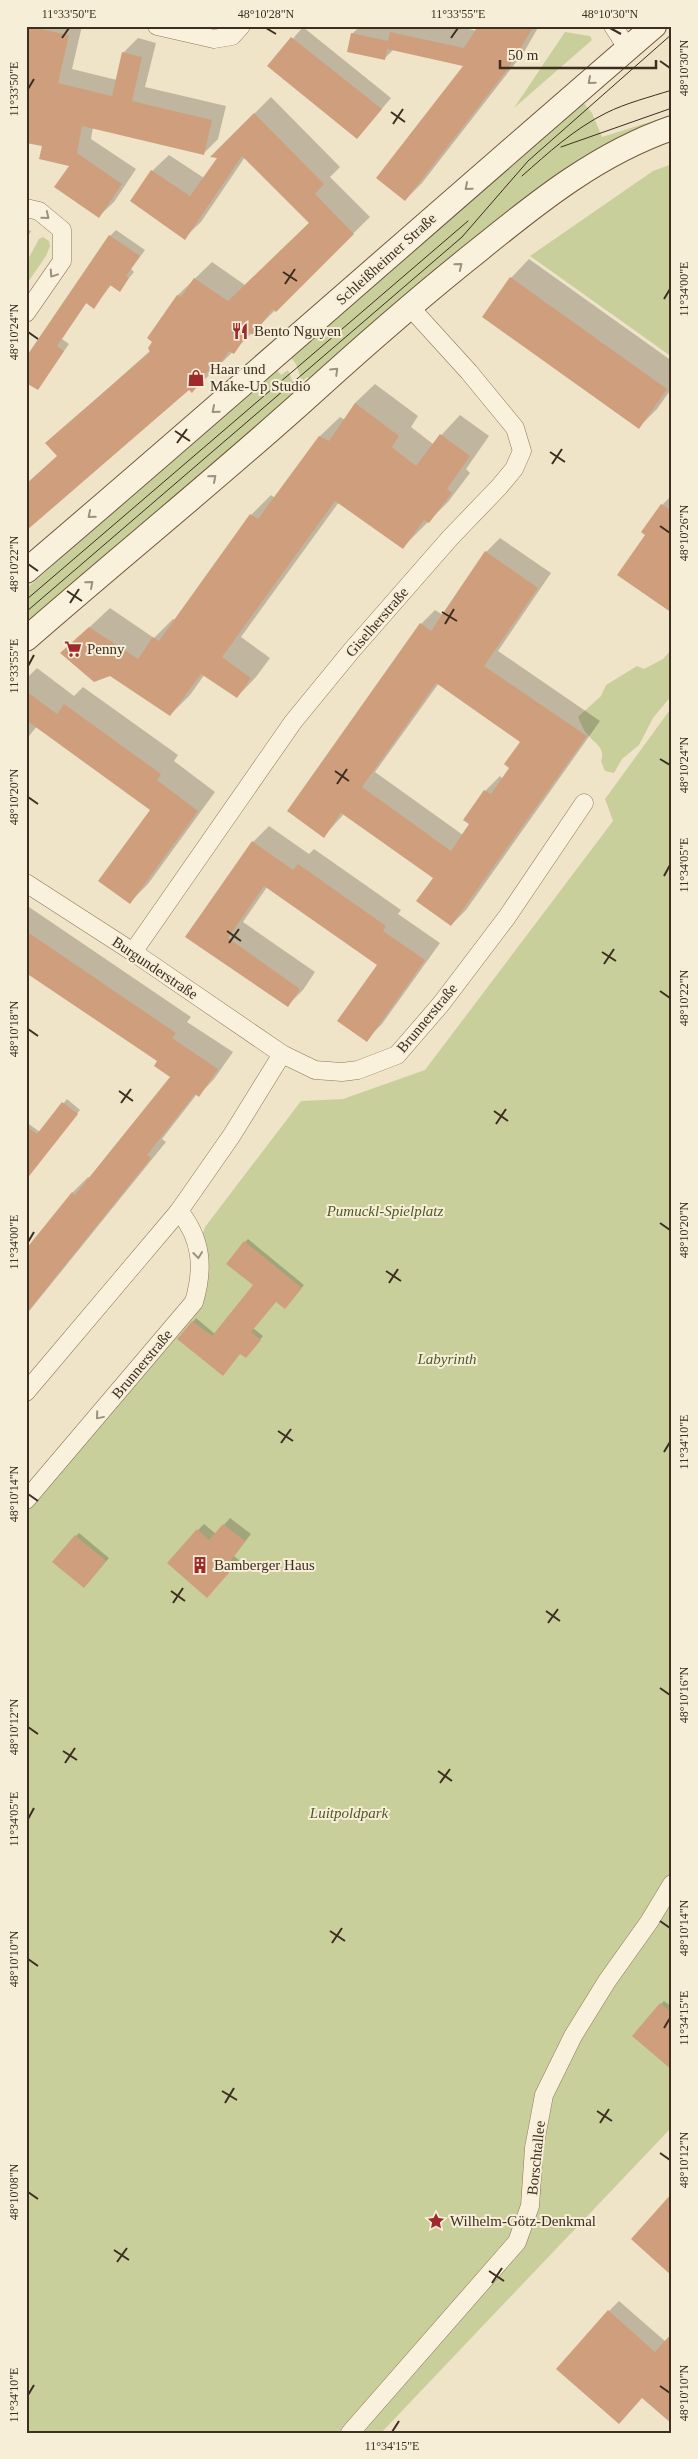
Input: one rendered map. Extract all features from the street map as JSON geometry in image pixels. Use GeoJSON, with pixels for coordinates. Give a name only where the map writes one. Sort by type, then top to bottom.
{"type":"FeatureCollection","features":[{"type":"Feature","properties":{"kind":"main road","name":"Schleißheimer Straße"},"geometry":{"type":"LineString","coordinates":[[26,571],[274,359],[400,246],[654,26]]}},
{"type":"Feature","properties":{"kind":"main road"},"geometry":{"type":"LineString","coordinates":[[26,639],[314,392],[409,306],[526,210],[579,173],[650,136],[672,128]]}},
{"type":"Feature","properties":{"kind":"street"},"geometry":{"type":"LineString","coordinates":[[157,26],[214,39],[236,31]]}},
{"type":"Feature","properties":{"kind":"street"},"geometry":{"type":"LineString","coordinates":[[613,26],[628,49]]}},
{"type":"Feature","properties":{"kind":"street"},"geometry":{"type":"LineString","coordinates":[[26,208],[39,211],[62,230],[62,261],[26,313]]}},
{"type":"Feature","properties":{"kind":"street","name":"Giselherstraße"},"geometry":{"type":"LineString","coordinates":[[132,952],[293,722],[352,650],[450,538],[499,487],[514,469],[522,451],[515,428],[469,372],[409,306]]}},
{"type":"Feature","properties":{"kind":"street","name":"Brunnerstraße"},"geometry":{"type":"LineString","coordinates":[[282,1054],[315,1070],[342,1072],[358,1070],[397,1055],[441,1004],[507,917],[584,803]]}},
{"type":"Feature","properties":{"kind":"street","name":"Burgunderstraße"},"geometry":{"type":"LineString","coordinates":[[29,891],[132,952],[282,1054]]}},
{"type":"Feature","properties":{"kind":"street"},"geometry":{"type":"LineString","coordinates":[[26,1392],[179,1211],[232,1135],[282,1054]]}},
{"type":"Feature","properties":{"kind":"street","name":"Brunnerstraße"},"geometry":{"type":"LineString","coordinates":[[26,1500],[194,1302],[201,1279],[198,1248],[191,1226],[179,1211]]}},
{"type":"Feature","properties":{"kind":"street","name":"Borschtallee"},"geometry":{"type":"LineString","coordinates":[[350,2433],[517,2242],[530,2206],[534,2148],[544,2094],[573,2036],[607,1981],[649,1922],[672,1884]]}},
{"type":"Feature","properties":{"kind":"green space"},"geometry":{"type":"Polygon","coordinates":[[[565,32],[590,36],[592,40],[514,108],[565,32]]]}},
{"type":"Feature","properties":{"kind":"green space"},"geometry":{"type":"Polygon","coordinates":[[[583,102],[592,113],[602,137],[672,115],[654,123],[311,381],[307,377],[302,382],[296,364],[291,358],[583,102]]]}},
{"type":"Feature","properties":{"kind":"green space"},"geometry":{"type":"Polygon","coordinates":[[[672,164],[672,357],[530,256],[653,171],[672,164]]]}},
{"type":"Feature","properties":{"kind":"green space"},"geometry":{"type":"Polygon","coordinates":[[[43,237],[49,241],[50,246],[46,256],[26,285],[26,263],[39,239],[43,237]]]}},
{"type":"Feature","properties":{"kind":"green space"},"geometry":{"type":"Polygon","coordinates":[[[277,370],[281,375],[288,370],[297,393],[26,626],[26,589],[277,370]]]}},
{"type":"Feature","properties":{"kind":"green space"},"geometry":{"type":"Polygon","coordinates":[[[672,649],[672,695],[653,718],[639,745],[622,759],[614,773],[605,771],[601,761],[601,749],[585,731],[578,717],[601,696],[606,685],[637,666],[644,669],[663,659],[672,649]]]}},
{"type":"Feature","properties":{"kind":"green space","name":"Luitpoldpark"},"geometry":{"type":"Polygon","coordinates":[[[672,707],[672,2127],[381,2433],[26,2433],[26,1500],[194,1302],[198,1248],[205,1227],[301,1101],[343,1099],[425,1070],[613,821],[605,799],[672,707]]]}},
{"type":"Feature","properties":{"kind":"building"},"geometry":{"type":"Polygon","coordinates":[[[26,26],[69,35],[58,83],[112,96],[122,52],[142,57],[132,101],[212,120],[204,155],[82,126],[77,153],[122,184],[99,218],[54,187],[69,166],[39,159],[42,146],[26,143],[26,26]]]}},
{"type":"Feature","properties":{"kind":"building"},"geometry":{"type":"Polygon","coordinates":[[[478,26],[534,26],[507,70],[405,201],[376,178],[463,66],[387,49],[385,60],[347,52],[351,33],[388,41],[390,32],[464,48],[478,26]]]}},
{"type":"Feature","properties":{"kind":"building"},"geometry":{"type":"Polygon","coordinates":[[[291,37],[382,109],[357,139],[267,66],[291,37]]]}},
{"type":"Feature","properties":{"kind":"building"},"geometry":{"type":"Polygon","coordinates":[[[254,113],[324,184],[315,194],[354,234],[276,312],[273,309],[253,335],[249,332],[234,354],[229,351],[215,371],[210,368],[192,393],[189,390],[26,531],[26,484],[57,456],[45,443],[150,352],[148,348],[152,342],[147,338],[177,295],[181,297],[194,278],[228,301],[309,223],[242,156],[185,240],[130,201],[151,170],[190,196],[217,158],[210,157],[254,113]]]}},
{"type":"Feature","properties":{"kind":"building"},"geometry":{"type":"Polygon","coordinates":[[[109,235],[140,256],[126,276],[129,278],[120,292],[110,285],[94,309],[86,303],[57,346],[64,351],[38,390],[26,383],[26,357],[109,235]]]}},
{"type":"Feature","properties":{"kind":"building"},"geometry":{"type":"Polygon","coordinates":[[[510,277],[667,389],[639,429],[482,317],[510,277]]]}},
{"type":"Feature","properties":{"kind":"building"},"geometry":{"type":"Polygon","coordinates":[[[355,403],[399,436],[392,447],[416,466],[440,434],[470,456],[447,489],[452,493],[429,523],[424,520],[403,549],[335,501],[222,657],[251,678],[237,698],[201,674],[170,716],[110,676],[94,682],[60,653],[89,627],[138,659],[153,637],[159,641],[250,514],[258,519],[319,436],[329,441],[355,403]]]}},
{"type":"Feature","properties":{"kind":"building"},"geometry":{"type":"Polygon","coordinates":[[[661,504],[672,511],[672,613],[617,575],[645,535],[641,532],[661,504]]]}},
{"type":"Feature","properties":{"kind":"building"},"geometry":{"type":"Polygon","coordinates":[[[485,551],[538,588],[484,666],[587,736],[451,926],[416,901],[433,878],[341,813],[324,838],[287,811],[420,623],[431,631],[485,551]],[[436,683],[362,787],[451,851],[469,824],[463,820],[484,790],[491,794],[509,768],[504,764],[520,742],[436,683]]]}},
{"type":"Feature","properties":{"kind":"building"},"geometry":{"type":"Polygon","coordinates":[[[26,691],[57,714],[64,704],[161,774],[157,780],[198,811],[130,904],[98,881],[150,810],[26,720],[26,691]]]}},
{"type":"Feature","properties":{"kind":"building"},"geometry":{"type":"Polygon","coordinates":[[[252,841],[293,870],[298,864],[386,926],[383,931],[425,960],[367,1042],[337,1021],[377,965],[264,886],[228,938],[300,989],[288,1007],[185,937],[252,841]]]}},
{"type":"Feature","properties":{"kind":"building"},"geometry":{"type":"Polygon","coordinates":[[[26,931],[176,1033],[172,1038],[218,1069],[199,1097],[195,1094],[147,1155],[151,1158],[26,1314],[26,1249],[72,1192],[75,1195],[170,1077],[154,1066],[157,1061],[26,973],[26,931]]]}},
{"type":"Feature","properties":{"kind":"building"},"geometry":{"type":"Polygon","coordinates":[[[62,1102],[78,1114],[26,1180],[26,1126],[37,1134],[62,1102]]]}},
{"type":"Feature","properties":{"kind":"building"},"geometry":{"type":"Polygon","coordinates":[[[244,1241],[302,1288],[285,1309],[276,1302],[251,1332],[261,1340],[246,1358],[240,1354],[223,1376],[177,1339],[192,1321],[212,1336],[253,1285],[226,1264],[244,1241]]]}},
{"type":"Feature","properties":{"kind":"building","name":"Bamberger Haus"},"geometry":{"type":"Polygon","coordinates":[[[223,1524],[245,1541],[229,1563],[234,1567],[207,1598],[167,1563],[197,1529],[209,1540],[223,1524]]]}},
{"type":"Feature","properties":{"kind":"building"},"geometry":{"type":"Polygon","coordinates":[[[75,1535],[106,1561],[84,1588],[52,1562],[75,1535]]]}},
{"type":"Feature","properties":{"kind":"building"},"geometry":{"type":"Polygon","coordinates":[[[660,2003],[672,2013],[672,2070],[632,2036],[660,2003]]]}},
{"type":"Feature","properties":{"kind":"building"},"geometry":{"type":"Polygon","coordinates":[[[672,2193],[672,2276],[631,2239],[672,2193]]]}},
{"type":"Feature","properties":{"kind":"building"},"geometry":{"type":"Polygon","coordinates":[[[608,2310],[655,2352],[672,2333],[672,2424],[642,2398],[619,2424],[556,2369],[608,2310]]]}},
{"type":"Feature","properties":{"kind":"tram line"},"geometry":{"type":"LineString","coordinates":[[26,612],[462,237],[528,161],[672,34]]}},
{"type":"Feature","properties":{"kind":"tram line"},"geometry":{"type":"LineString","coordinates":[[522,176],[562,142],[594,119],[638,100],[672,90]]}},
{"type":"Feature","properties":{"kind":"tram line"},"geometry":{"type":"LineString","coordinates":[[561,147],[672,108]]}},
{"type":"Feature","properties":{"kind":"tram line"},"geometry":{"type":"LineString","coordinates":[[26,600],[468,221]]}},
{"type":"Feature","properties":{"kind":"place","name":"Bento Nguyen"},"geometry":{"type":"Point","coordinates":[240,331]}},
{"type":"Feature","properties":{"kind":"place","name":"Haar und Make-Up Studio"},"geometry":{"type":"Point","coordinates":[196,378]}},
{"type":"Feature","properties":{"kind":"place","name":"Penny"},"geometry":{"type":"Point","coordinates":[73,649]}},
{"type":"Feature","properties":{"kind":"place","name":"Bamberger Haus"},"geometry":{"type":"Point","coordinates":[200,1565]}},
{"type":"Feature","properties":{"kind":"place","name":"Wilhelm-Götz-Denkmal"},"geometry":{"type":"Point","coordinates":[436,2221]}},
{"type":"Feature","properties":{"kind":"park label","name":"Pumuckl-Spielplatz"},"geometry":{"type":"Point","coordinates":[385,1211]}},
{"type":"Feature","properties":{"kind":"park label","name":"Labyrinth"},"geometry":{"type":"Point","coordinates":[447,1359]}}]}
